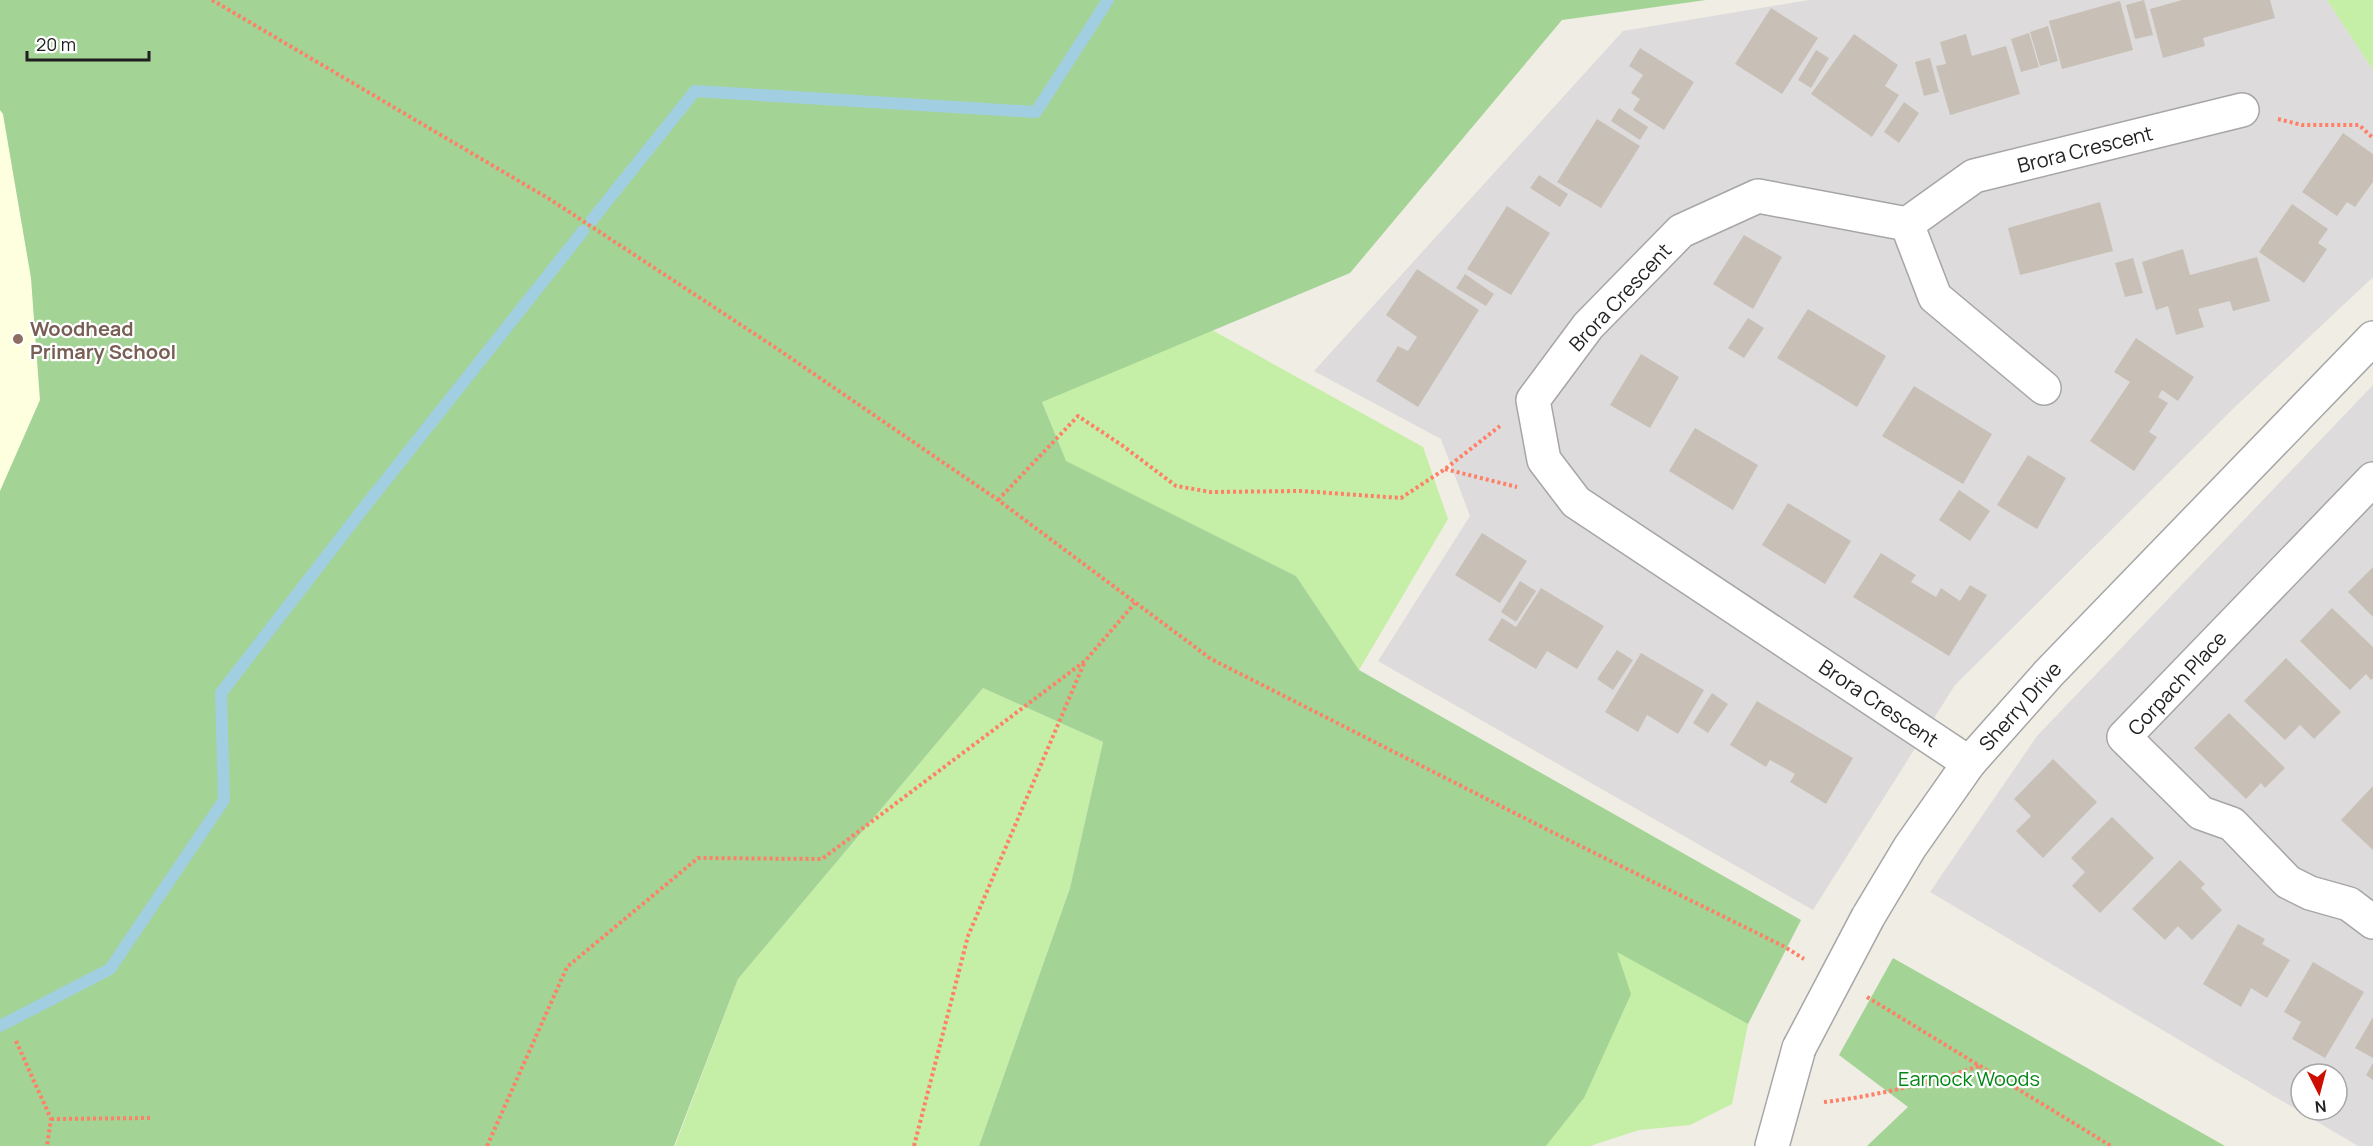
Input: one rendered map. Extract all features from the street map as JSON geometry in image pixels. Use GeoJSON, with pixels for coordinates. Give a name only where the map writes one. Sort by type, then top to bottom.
{"type":"FeatureCollection","features":[{"type":"Feature","properties":{"kind":"street","name":"Brora Crescent"},"geometry":{"type":"LineString","coordinates":[[1969,763],[1576,502],[1544,460],[1533,400],[1588,326],[1681,231],[1758,196],[1907,224],[1974,176],[2242,110]]}},
{"type":"Feature","properties":{"kind":"street"},"geometry":{"type":"LineString","coordinates":[[1907,224],[1935,297],[2044,388]]}},
{"type":"Feature","properties":{"kind":"street","name":"Sherry Drive"},"geometry":{"type":"LineString","coordinates":[[1772,1146],[1800,1048],[1868,917],[1910,847],[1969,763],[2056,666],[2373,338]]}},
{"type":"Feature","properties":{"kind":"street","name":"Corpach Place"},"geometry":{"type":"LineString","coordinates":[[2373,479],[2124,737],[2200,813],[2232,824],[2256,852],[2288,882],[2310,893],[2349,904],[2373,922]]}},
{"type":"Feature","properties":{"kind":"path"},"geometry":{"type":"LineString","coordinates":[[213,0],[551,200],[776,348],[998,500],[1211,659],[1785,947],[1806,960]]}},
{"type":"Feature","properties":{"kind":"path"},"geometry":{"type":"LineString","coordinates":[[2242,110],[2302,125],[2359,125],[2373,138]]}},
{"type":"Feature","properties":{"kind":"path"},"geometry":{"type":"LineString","coordinates":[[998,500],[1078,416],[1124,446],[1176,486],[1211,492],[1301,491],[1401,498],[1445,469],[1533,400]]}},
{"type":"Feature","properties":{"kind":"path"},"geometry":{"type":"LineString","coordinates":[[1445,469],[1521,489]]}},
{"type":"Feature","properties":{"kind":"path"},"geometry":{"type":"LineString","coordinates":[[487,1146],[567,967],[698,858],[822,859],[1085,661],[1135,603]]}},
{"type":"Feature","properties":{"kind":"path"},"geometry":{"type":"LineString","coordinates":[[914,1146],[968,936],[1085,661]]}},
{"type":"Feature","properties":{"kind":"path"},"geometry":{"type":"LineString","coordinates":[[1857,991],[2111,1146]]}},
{"type":"Feature","properties":{"kind":"path"},"geometry":{"type":"LineString","coordinates":[[16,1041],[51,1119],[47,1146]]}},
{"type":"Feature","properties":{"kind":"path"},"geometry":{"type":"LineString","coordinates":[[1784,1106],[1861,1098],[1979,1066]]}},
{"type":"Feature","properties":{"kind":"path"},"geometry":{"type":"LineString","coordinates":[[51,1119],[151,1118]]}},
{"type":"Feature","properties":{"kind":"shaded area"},"geometry":{"type":"Polygon","coordinates":[[[1809,0],[2327,0],[2373,70],[2373,277],[2237,405],[1955,685],[1813,910],[1378,661],[1470,516],[1441,439],[1314,371],[1623,31],[1809,0]]]}},
{"type":"Feature","properties":{"kind":"shaded area","name":"Woodhead Primary School"},"geometry":{"type":"Polygon","coordinates":[[[0,110],[3,114],[31,278],[40,400],[0,494],[0,110]]]}},
{"type":"Feature","properties":{"kind":"shaded area"},"geometry":{"type":"Polygon","coordinates":[[[2373,385],[2373,1146],[2358,1146],[2318,1122],[2349,1122],[2349,1062],[2289,1062],[2289,1105],[1930,892],[2037,736],[2373,385]]]}},
{"type":"Feature","properties":{"kind":"green space"},"geometry":{"type":"Polygon","coordinates":[[[0,0],[1706,0],[1562,20],[1350,273],[1042,402],[1066,461],[1296,576],[1359,670],[1801,920],[1748,1024],[1617,952],[1631,994],[1584,1098],[1546,1146],[979,1146],[1070,888],[1103,742],[983,688],[738,979],[674,1146],[0,1146],[0,491],[40,400],[31,278],[3,114],[0,110],[0,0]]]}},
{"type":"Feature","properties":{"kind":"green space"},"geometry":{"type":"Polygon","coordinates":[[[2327,0],[2373,0],[2373,70],[2327,0]]]}},
{"type":"Feature","properties":{"kind":"green space"},"geometry":{"type":"Polygon","coordinates":[[[1212,330],[1423,447],[1448,519],[1359,670],[1296,576],[1065,461],[1042,401],[1212,330]]]}},
{"type":"Feature","properties":{"kind":"green space"},"geometry":{"type":"Polygon","coordinates":[[[983,688],[1103,742],[1070,888],[979,1146],[675,1146],[738,979],[983,688]]]}},
{"type":"Feature","properties":{"kind":"green space"},"geometry":{"type":"Polygon","coordinates":[[[1616,951],[1748,1024],[1732,1104],[1690,1125],[1639,1130],[1590,1146],[1546,1146],[1584,1098],[1616,951]]]}},
{"type":"Feature","properties":{"kind":"green space","name":"Earnock Woods"},"geometry":{"type":"Polygon","coordinates":[[[1893,958],[2225,1146],[1867,1146],[1908,1107],[1839,1055],[1893,958]]]}},
{"type":"Feature","properties":{"kind":"building"},"geometry":{"type":"Polygon","coordinates":[[[2144,0],[2153,35],[2135,39],[2126,5],[2144,0]]]}},
{"type":"Feature","properties":{"kind":"building"},"geometry":{"type":"Polygon","coordinates":[[[2182,0],[2270,0],[2275,18],[2203,38],[2205,46],[2163,58],[2150,9],[2182,0]]]}},
{"type":"Feature","properties":{"kind":"building"},"geometry":{"type":"Polygon","coordinates":[[[2120,1],[2133,50],[2062,69],[2049,21],[2120,1]]]}},
{"type":"Feature","properties":{"kind":"building"},"geometry":{"type":"Polygon","coordinates":[[[1771,8],[1818,38],[1782,94],[1735,64],[1771,8]]]}},
{"type":"Feature","properties":{"kind":"building"},"geometry":{"type":"Polygon","coordinates":[[[2048,26],[2058,61],[2040,66],[2030,32],[2048,26]]]}},
{"type":"Feature","properties":{"kind":"building"},"geometry":{"type":"Polygon","coordinates":[[[2029,33],[2039,67],[2021,72],[2011,39],[2029,33]]]}},
{"type":"Feature","properties":{"kind":"building"},"geometry":{"type":"Polygon","coordinates":[[[1854,34],[1898,65],[1885,86],[1899,95],[1872,137],[1811,94],[1854,34]]]}},
{"type":"Feature","properties":{"kind":"building"},"geometry":{"type":"Polygon","coordinates":[[[1966,34],[1972,56],[2006,46],[2020,94],[1950,115],[1936,66],[1946,64],[1940,42],[1966,34]]]}},
{"type":"Feature","properties":{"kind":"building"},"geometry":{"type":"Polygon","coordinates":[[[1640,48],[1694,82],[1664,130],[1633,110],[1640,99],[1631,93],[1643,75],[1629,66],[1640,48]]]}},
{"type":"Feature","properties":{"kind":"building"},"geometry":{"type":"Polygon","coordinates":[[[1816,50],[1829,58],[1811,88],[1798,80],[1816,50]]]}},
{"type":"Feature","properties":{"kind":"building"},"geometry":{"type":"Polygon","coordinates":[[[1930,58],[1939,92],[1924,96],[1915,62],[1930,58]]]}},
{"type":"Feature","properties":{"kind":"building"},"geometry":{"type":"Polygon","coordinates":[[[1904,102],[1919,113],[1899,143],[1884,132],[1904,102]]]}},
{"type":"Feature","properties":{"kind":"building"},"geometry":{"type":"Polygon","coordinates":[[[1619,108],[1648,127],[1640,140],[1611,121],[1619,108]]]}},
{"type":"Feature","properties":{"kind":"building"},"geometry":{"type":"Polygon","coordinates":[[[1597,119],[1640,146],[1601,208],[1557,182],[1597,119]]]}},
{"type":"Feature","properties":{"kind":"building"},"geometry":{"type":"Polygon","coordinates":[[[2343,133],[2373,154],[2373,182],[2355,207],[2347,202],[2337,216],[2302,192],[2343,133]]]}},
{"type":"Feature","properties":{"kind":"building"},"geometry":{"type":"Polygon","coordinates":[[[1539,175],[1568,194],[1560,207],[1530,188],[1539,175]]]}},
{"type":"Feature","properties":{"kind":"building"},"geometry":{"type":"Polygon","coordinates":[[[2100,202],[2113,251],[2020,275],[2008,228],[2100,202]]]}},
{"type":"Feature","properties":{"kind":"building"},"geometry":{"type":"Polygon","coordinates":[[[2292,204],[2328,229],[2318,243],[2327,249],[2304,283],[2259,252],[2292,204]]]}},
{"type":"Feature","properties":{"kind":"building"},"geometry":{"type":"Polygon","coordinates":[[[1507,206],[1550,233],[1511,295],[1467,269],[1507,206]]]}},
{"type":"Feature","properties":{"kind":"building"},"geometry":{"type":"Polygon","coordinates":[[[1744,235],[1782,257],[1753,309],[1713,284],[1744,235]]]}},
{"type":"Feature","properties":{"kind":"building"},"geometry":{"type":"Polygon","coordinates":[[[2183,249],[2190,275],[2257,257],[2270,301],[2233,311],[2230,301],[2198,309],[2204,327],[2176,335],[2168,306],[2156,310],[2142,262],[2183,249]]]}},
{"type":"Feature","properties":{"kind":"building"},"geometry":{"type":"Polygon","coordinates":[[[2133,258],[2143,293],[2125,297],[2115,263],[2133,258]]]}},
{"type":"Feature","properties":{"kind":"building"},"geometry":{"type":"Polygon","coordinates":[[[1417,269],[1479,310],[1418,407],[1376,381],[1398,346],[1408,351],[1417,337],[1386,315],[1417,269]]]}},
{"type":"Feature","properties":{"kind":"building"},"geometry":{"type":"Polygon","coordinates":[[[1465,274],[1494,294],[1486,306],[1456,288],[1465,274]]]}},
{"type":"Feature","properties":{"kind":"building"},"geometry":{"type":"Polygon","coordinates":[[[1808,309],[1886,356],[1857,407],[1777,358],[1808,309]]]}},
{"type":"Feature","properties":{"kind":"building"},"geometry":{"type":"Polygon","coordinates":[[[1748,318],[1764,328],[1744,358],[1728,348],[1748,318]]]}},
{"type":"Feature","properties":{"kind":"building"},"geometry":{"type":"Polygon","coordinates":[[[2136,338],[2194,377],[2178,401],[2162,390],[2158,397],[2168,403],[2149,432],[2157,437],[2134,471],[2090,441],[2130,382],[2114,372],[2136,338]]]}},
{"type":"Feature","properties":{"kind":"building"},"geometry":{"type":"Polygon","coordinates":[[[1641,354],[1679,377],[1650,428],[1610,405],[1641,354]]]}},
{"type":"Feature","properties":{"kind":"building"},"geometry":{"type":"Polygon","coordinates":[[[1914,386],[1992,434],[1963,484],[1882,436],[1914,386]]]}},
{"type":"Feature","properties":{"kind":"building"},"geometry":{"type":"Polygon","coordinates":[[[1695,428],[1758,465],[1733,510],[1669,471],[1695,428]]]}},
{"type":"Feature","properties":{"kind":"building"},"geometry":{"type":"Polygon","coordinates":[[[2028,455],[2066,478],[2037,529],[1997,505],[2028,455]]]}},
{"type":"Feature","properties":{"kind":"building"},"geometry":{"type":"Polygon","coordinates":[[[1959,490],[1990,511],[1970,541],[1939,520],[1959,490]]]}},
{"type":"Feature","properties":{"kind":"building"},"geometry":{"type":"Polygon","coordinates":[[[1788,503],[1851,541],[1825,584],[1762,545],[1788,503]]]}},
{"type":"Feature","properties":{"kind":"building"},"geometry":{"type":"Polygon","coordinates":[[[1482,533],[1527,561],[1500,603],[1455,575],[1482,533]]]}},
{"type":"Feature","properties":{"kind":"building"},"geometry":{"type":"Polygon","coordinates":[[[1881,553],[1916,575],[1911,582],[1936,597],[1941,588],[1960,601],[1970,585],[1987,595],[1949,656],[1853,597],[1881,553]]]}},
{"type":"Feature","properties":{"kind":"building"},"geometry":{"type":"Polygon","coordinates":[[[2373,567],[2373,617],[2348,592],[2373,567]]]}},
{"type":"Feature","properties":{"kind":"building"},"geometry":{"type":"Polygon","coordinates":[[[1520,581],[1536,591],[1516,622],[1501,612],[1520,581]]]}},
{"type":"Feature","properties":{"kind":"building"},"geometry":{"type":"Polygon","coordinates":[[[1541,588],[1604,626],[1577,669],[1547,651],[1536,669],[1488,640],[1502,618],[1516,627],[1541,588]]]}},
{"type":"Feature","properties":{"kind":"building"},"geometry":{"type":"Polygon","coordinates":[[[2332,608],[2373,647],[2373,678],[2371,680],[2366,674],[2350,690],[2300,641],[2332,608]]]}},
{"type":"Feature","properties":{"kind":"building"},"geometry":{"type":"Polygon","coordinates":[[[1617,650],[1633,660],[1613,690],[1597,679],[1617,650]]]}},
{"type":"Feature","properties":{"kind":"building"},"geometry":{"type":"Polygon","coordinates":[[[1641,653],[1704,690],[1678,734],[1647,715],[1638,732],[1605,712],[1641,653]]]}},
{"type":"Feature","properties":{"kind":"building"},"geometry":{"type":"Polygon","coordinates":[[[2286,658],[2341,712],[2314,739],[2300,725],[2285,740],[2244,701],[2286,658]]]}},
{"type":"Feature","properties":{"kind":"building"},"geometry":{"type":"Polygon","coordinates":[[[1712,693],[1728,704],[1708,733],[1693,723],[1712,693]]]}},
{"type":"Feature","properties":{"kind":"building"},"geometry":{"type":"Polygon","coordinates":[[[1757,701],[1853,758],[1826,804],[1790,782],[1795,774],[1770,760],[1766,767],[1730,745],[1757,701]]]}},
{"type":"Feature","properties":{"kind":"building"},"geometry":{"type":"Polygon","coordinates":[[[2229,713],[2285,768],[2265,788],[2261,783],[2246,799],[2194,748],[2229,713]]]}},
{"type":"Feature","properties":{"kind":"building"},"geometry":{"type":"Polygon","coordinates":[[[2053,759],[2097,802],[2043,858],[2016,831],[2031,816],[2014,799],[2053,759]]]}},
{"type":"Feature","properties":{"kind":"building"},"geometry":{"type":"Polygon","coordinates":[[[2373,786],[2373,850],[2341,820],[2373,786]]]}},
{"type":"Feature","properties":{"kind":"building"},"geometry":{"type":"Polygon","coordinates":[[[2112,817],[2154,858],[2100,913],[2072,886],[2085,872],[2071,858],[2112,817]]]}},
{"type":"Feature","properties":{"kind":"building"},"geometry":{"type":"Polygon","coordinates":[[[2180,860],[2205,884],[2201,888],[2222,910],[2192,940],[2178,926],[2165,940],[2132,909],[2180,860]]]}},
{"type":"Feature","properties":{"kind":"building"},"geometry":{"type":"Polygon","coordinates":[[[2238,924],[2265,939],[2262,944],[2290,960],[2267,998],[2251,988],[2241,1007],[2203,984],[2238,924]]]}},
{"type":"Feature","properties":{"kind":"building"},"geometry":{"type":"Polygon","coordinates":[[[2313,962],[2364,992],[2325,1058],[2292,1039],[2301,1022],[2284,1012],[2313,962]]]}},
{"type":"Feature","properties":{"kind":"building"},"geometry":{"type":"Polygon","coordinates":[[[2373,1017],[2373,1058],[2355,1048],[2373,1017]]]}},
{"type":"Feature","properties":{"kind":"building"},"geometry":{"type":"Polygon","coordinates":[[[2373,1063],[2373,1080],[2366,1075],[2373,1063]]]}},
{"type":"Feature","properties":{"kind":"waterway"},"geometry":{"type":"LineString","coordinates":[[592,220],[695,91],[1036,112],[1108,0]]}},
{"type":"Feature","properties":{"kind":"waterway"},"geometry":{"type":"LineString","coordinates":[[0,1026],[110,969],[224,800],[221,693],[583,231]]}},
{"type":"Feature","properties":{"kind":"place","name":"Woodhead Primary School"},"geometry":{"type":"Point","coordinates":[18,339]}}]}
